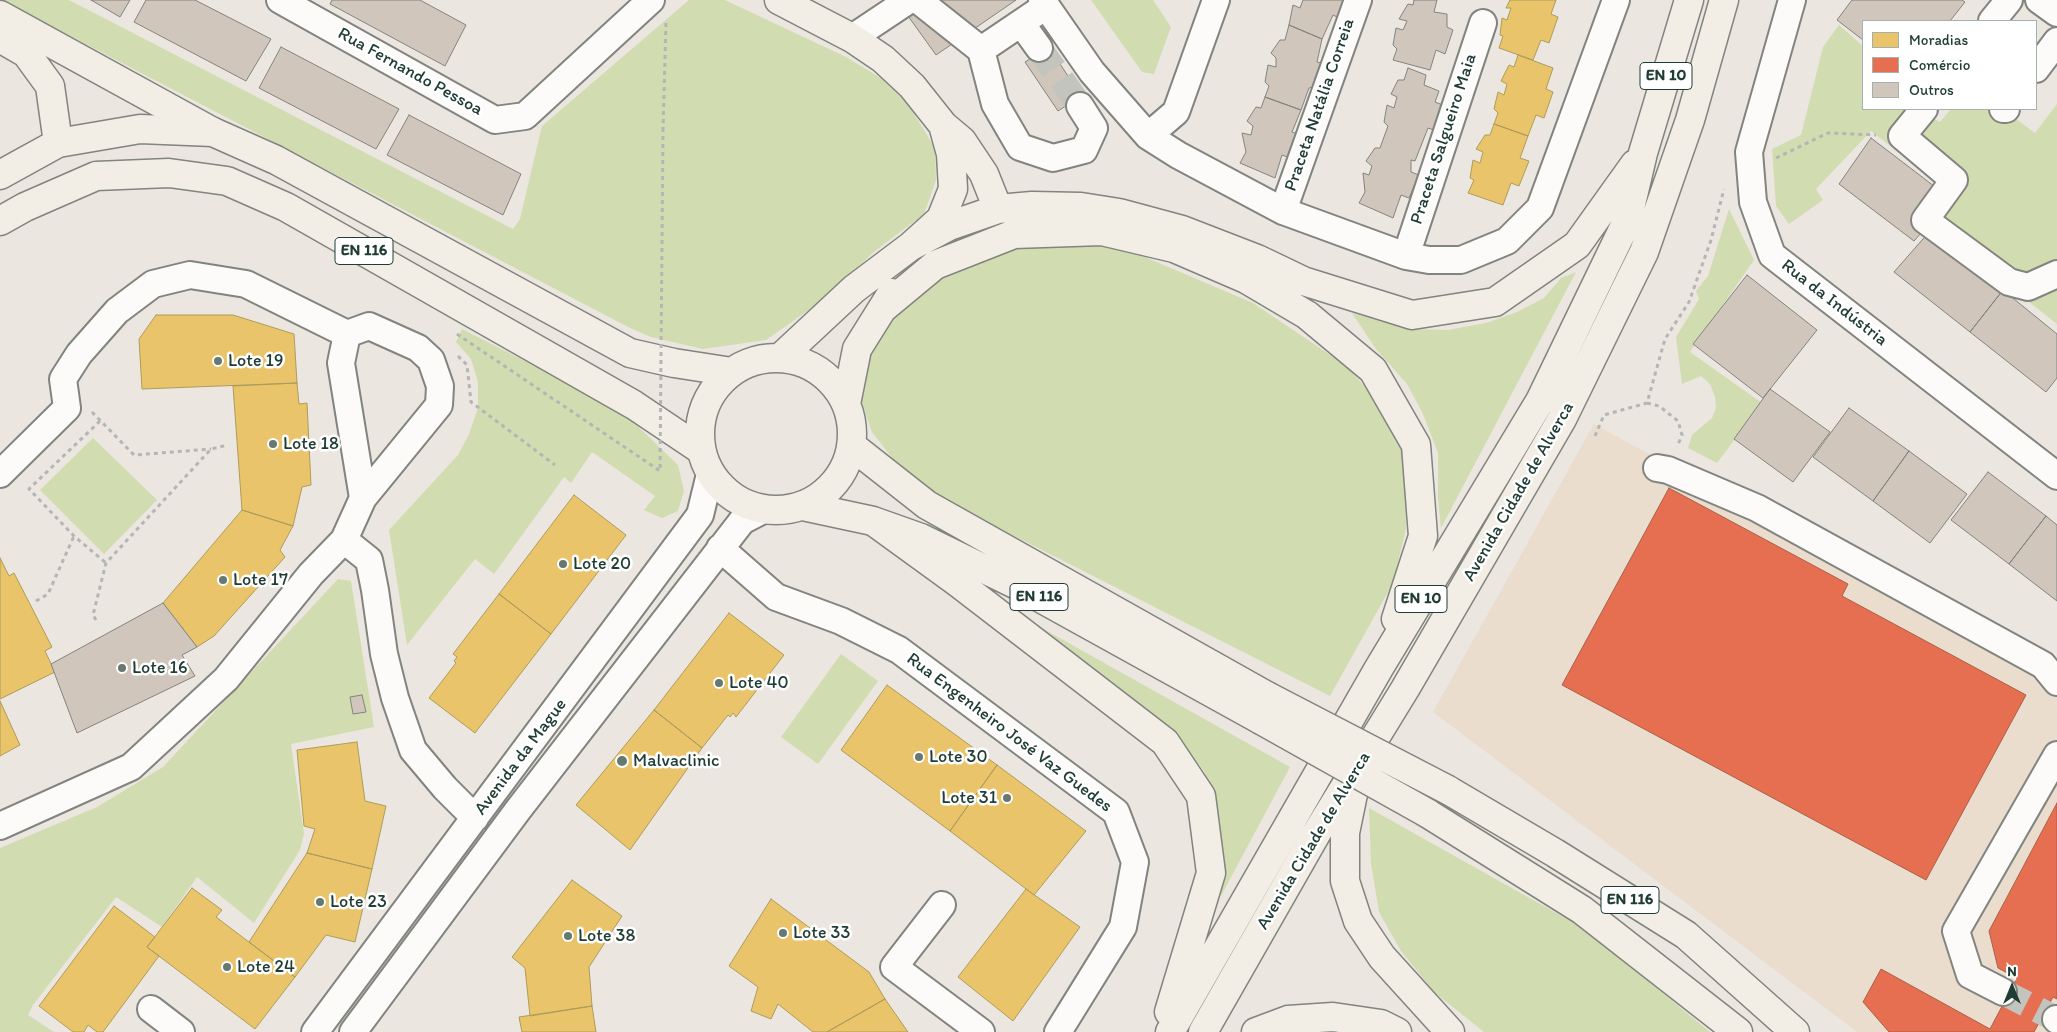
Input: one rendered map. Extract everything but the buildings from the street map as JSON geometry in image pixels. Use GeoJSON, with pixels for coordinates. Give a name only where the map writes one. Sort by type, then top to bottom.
{"type":"FeatureCollection","features":[{"type":"Feature","properties":{"kind":"main road","name":"Avenida Cidade de Alverca"},"geometry":{"type":"LineString","coordinates":[[1170,1032],[1380,668],[1540,401],[1627,221],[1643,153],[1689,0]]}},
{"type":"Feature","properties":{"kind":"main road","name":"Avenida Cidade de Alverca"},"geometry":{"type":"LineString","coordinates":[[1203,1032],[1316,834],[1405,689],[1562,419],[1644,252],[1690,120],[1724,0]]}},
{"type":"Feature","properties":{"kind":"main road"},"geometry":{"type":"LineString","coordinates":[[792,3],[852,38],[883,59],[912,86],[943,125],[962,141],[984,174],[998,209]]}},
{"type":"Feature","properties":{"kind":"main road"},"geometry":{"type":"LineString","coordinates":[[0,15],[213,132]]}},
{"type":"Feature","properties":{"kind":"main road"},"geometry":{"type":"LineString","coordinates":[[0,38],[26,54],[50,86],[58,143]]}},
{"type":"Feature","properties":{"kind":"main road"},"geometry":{"type":"LineString","coordinates":[[780,358],[854,289],[911,246],[941,219],[953,189],[951,154],[943,125]]}},
{"type":"Feature","properties":{"kind":"main road","name":"EN 116"},"geometry":{"type":"LineString","coordinates":[[0,175],[58,143],[140,129],[213,132],[276,160],[630,353],[674,363],[732,372]]}},
{"type":"Feature","properties":{"kind":"main road"},"geometry":{"type":"LineString","coordinates":[[911,246],[948,226],[998,209],[1032,206],[1081,207],[1119,212],[1182,230],[1303,281],[1412,315],[1495,302],[1577,245],[1643,153]]}},
{"type":"Feature","properties":{"kind":"main road","name":"EN 116"},"geometry":{"type":"LineString","coordinates":[[0,221],[25,207],[96,176],[169,173],[227,181],[303,216],[634,405],[706,462]]}},
{"type":"Feature","properties":{"kind":"main road"},"geometry":{"type":"LineString","coordinates":[[846,404],[857,349],[901,279],[927,255],[956,239],[984,228],[998,209]]}},
{"type":"Feature","properties":{"kind":"main road"},"geometry":{"type":"LineString","coordinates":[[882,308],[935,265],[1014,234],[1102,231],[1174,248],[1246,279],[1308,315],[1373,370],[1416,445],[1423,536],[1380,668]]}},
{"type":"Feature","properties":{"kind":"main road"},"geometry":{"type":"LineString","coordinates":[[780,358],[801,362],[820,372],[836,386],[846,404],[852,424],[852,446],[846,465],[836,482],[821,496],[803,506],[784,510],[763,510],[742,503],[724,491],[706,462],[700,428],[705,406],[716,387],[732,372],[755,361],[780,358]]}},
{"type":"Feature","properties":{"kind":"main road","name":"EN 116"},"geometry":{"type":"LineString","coordinates":[[852,446],[928,504],[1264,708],[1582,910],[1738,1032]]}},
{"type":"Feature","properties":{"kind":"main road","name":"EN 116"},"geometry":{"type":"LineString","coordinates":[[803,506],[873,522],[921,538],[1264,708],[1448,790],[1555,853],[1686,935],[1795,1032]]}},
{"type":"Feature","properties":{"kind":"main road"},"geometry":{"type":"LineString","coordinates":[[873,522],[957,582],[1164,742],[1201,796],[1211,873],[1163,1032]]}},
{"type":"Feature","properties":{"kind":"main road"},"geometry":{"type":"LineString","coordinates":[[1405,689],[1353,794],[1345,833],[1345,881],[1358,921],[1382,957],[1450,1032]]}},
{"type":"Feature","properties":{"kind":"main road"},"geometry":{"type":"LineString","coordinates":[[1256,1032],[1288,1020],[1333,1017],[1381,1024],[1397,1032]]}},
{"type":"Feature","properties":{"kind":"street","name":"Rua Fernando Pessoa"},"geometry":{"type":"LineString","coordinates":[[280,0],[494,120],[526,116],[658,7]]}},
{"type":"Feature","properties":{"kind":"street"},"geometry":{"type":"LineString","coordinates":[[852,38],[909,0]]}},
{"type":"Feature","properties":{"kind":"street"},"geometry":{"type":"LineString","coordinates":[[918,0],[981,50],[995,104],[1020,147],[1053,158],[1084,150],[1094,128],[1080,106]]}},
{"type":"Feature","properties":{"kind":"street"},"geometry":{"type":"LineString","coordinates":[[1148,136],[1176,112],[1216,0]]}},
{"type":"Feature","properties":{"kind":"street","name":"Praceta Natália Correia"},"geometry":{"type":"LineString","coordinates":[[1283,211],[1358,0]]}},
{"type":"Feature","properties":{"kind":"street"},"geometry":{"type":"LineString","coordinates":[[981,50],[1021,23],[1044,3],[1092,72],[1148,136],[1178,155],[1283,211],[1406,256],[1429,260],[1461,260],[1508,241],[1540,208],[1616,0]]}},
{"type":"Feature","properties":{"kind":"street","name":"Rua da Indústria"},"geometry":{"type":"LineString","coordinates":[[1792,0],[1749,152],[1753,202],[1772,255],[2057,476]]}},
{"type":"Feature","properties":{"kind":"street"},"geometry":{"type":"LineString","coordinates":[[1993,20],[2009,0]]}},
{"type":"Feature","properties":{"kind":"street"},"geometry":{"type":"LineString","coordinates":[[2039,0],[2057,13]]}},
{"type":"Feature","properties":{"kind":"street"},"geometry":{"type":"LineString","coordinates":[[1021,23],[1038,48]]}},
{"type":"Feature","properties":{"kind":"street","name":"Praceta Salgueiro Maia"},"geometry":{"type":"LineString","coordinates":[[1406,256],[1483,23]]}},
{"type":"Feature","properties":{"kind":"street"},"geometry":{"type":"LineString","coordinates":[[2037,68],[2057,41]]}},
{"type":"Feature","properties":{"kind":"street"},"geometry":{"type":"LineString","coordinates":[[1923,110],[1902,136],[1954,180],[1926,220],[2009,282],[2028,287],[2057,274]]}},
{"type":"Feature","properties":{"kind":"street"},"geometry":{"type":"LineString","coordinates":[[0,474],[78,408],[63,379],[79,354],[117,311],[153,284],[190,275],[246,284],[346,334],[369,326],[418,348],[431,360],[440,386],[439,405],[363,498],[344,540],[311,574],[218,688],[131,767],[0,826]]}},
{"type":"Feature","properties":{"kind":"street"},"geometry":{"type":"LineString","coordinates":[[346,334],[341,363],[363,498]]}},
{"type":"Feature","properties":{"kind":"street","name":"Avenida da Mague"},"geometry":{"type":"LineString","coordinates":[[315,1032],[700,515],[706,462]]}},
{"type":"Feature","properties":{"kind":"street"},"geometry":{"type":"LineString","coordinates":[[1657,468],[1668,470],[1757,508],[2043,665],[2057,682]]}},
{"type":"Feature","properties":{"kind":"street","name":"Avenida da Mague"},"geometry":{"type":"LineString","coordinates":[[353,1032],[501,833],[720,548],[742,521],[763,510]]}},
{"type":"Feature","properties":{"kind":"street"},"geometry":{"type":"LineString","coordinates":[[344,540],[369,560],[384,654],[395,698],[413,750],[445,788],[475,818]]}},
{"type":"Feature","properties":{"kind":"street","name":"Rua Engenheiro José Vaz Guedes"},"geometry":{"type":"LineString","coordinates":[[720,548],[776,597],[841,621],[899,650],[1116,812],[1135,862],[1123,927],[1058,1032]]}},
{"type":"Feature","properties":{"kind":"street"},"geometry":{"type":"LineString","coordinates":[[2002,992],[1970,975],[1956,931],[2057,755]]}},
{"type":"Feature","properties":{"kind":"street"},"geometry":{"type":"LineString","coordinates":[[942,905],[894,967],[981,1032]]}},
{"type":"Feature","properties":{"kind":"street"},"geometry":{"type":"LineString","coordinates":[[151,1009],[181,1032]]}},
{"type":"Feature","properties":{"kind":"path"},"geometry":{"type":"LineString","coordinates":[[456,334],[660,471],[663,131],[658,7]]}},
{"type":"Feature","properties":{"kind":"path"},"geometry":{"type":"LineString","coordinates":[[1647,403],[1665,339],[1689,302],[1711,240],[1728,172],[1750,171],[1828,133],[1902,136]]}},
{"type":"Feature","properties":{"kind":"path"},"geometry":{"type":"LineString","coordinates":[[454,351],[467,365],[471,402],[555,465]]}},
{"type":"Feature","properties":{"kind":"path"},"geometry":{"type":"LineString","coordinates":[[1595,436],[1604,415],[1647,403],[1659,406],[1678,421],[1682,435],[1675,452],[1657,468]]}},
{"type":"Feature","properties":{"kind":"path"},"geometry":{"type":"LineString","coordinates":[[78,408],[100,421],[134,454],[211,449],[228,445]]}},
{"type":"Feature","properties":{"kind":"path"},"geometry":{"type":"LineString","coordinates":[[100,421],[29,489],[74,536],[106,563]]}},
{"type":"Feature","properties":{"kind":"path"},"geometry":{"type":"LineString","coordinates":[[96,620],[93,615],[106,563],[211,449]]}},
{"type":"Feature","properties":{"kind":"path"},"geometry":{"type":"LineString","coordinates":[[36,600],[48,594],[74,536]]}},
{"type":"Feature","properties":{"kind":"shaded area"},"geometry":{"type":"Polygon","coordinates":[[[1594,424],[2057,676],[2057,1032],[1857,1032],[1433,712],[1594,424]]]}},
{"type":"Feature","properties":{"kind":"green space"},"geometry":{"type":"Polygon","coordinates":[[[5,0],[69,0],[513,229],[520,219],[542,126],[689,0],[725,0],[846,57],[889,83],[909,106],[935,148],[936,180],[924,214],[875,251],[820,302],[766,340],[703,349],[651,337],[630,328],[30,15],[5,0]]]}},
{"type":"Feature","properties":{"kind":"green space"},"geometry":{"type":"Polygon","coordinates":[[[1091,0],[1153,0],[1171,27],[1154,74],[1142,72],[1091,0]]]}},
{"type":"Feature","properties":{"kind":"green space"},"geometry":{"type":"Polygon","coordinates":[[[1839,25],[1862,45],[1862,110],[1919,110],[1940,122],[1950,110],[2004,110],[2035,133],[2057,104],[2057,324],[1925,220],[1957,198],[1871,131],[1816,189],[1823,200],[1789,224],[1776,206],[1772,149],[1801,135],[1823,47],[1839,25]]]}},
{"type":"Feature","properties":{"kind":"green space"},"geometry":{"type":"Polygon","coordinates":[[[1729,209],[1754,260],[1690,352],[1762,403],[1717,463],[1688,448],[1692,435],[1712,418],[1716,408],[1715,397],[1710,384],[1701,376],[1682,384],[1676,337],[1699,299],[1696,291],[1708,276],[1729,209]]]}},
{"type":"Feature","properties":{"kind":"green space"},"geometry":{"type":"Polygon","coordinates":[[[1076,243],[1126,249],[1253,303],[1348,367],[1377,401],[1400,440],[1406,483],[1406,529],[1393,583],[1330,696],[957,507],[900,468],[872,432],[857,389],[871,346],[904,303],[947,270],[1010,250],[1076,243]]]}},
{"type":"Feature","properties":{"kind":"green space"},"geometry":{"type":"Polygon","coordinates":[[[1576,272],[1441,528],[1438,498],[1438,453],[1423,414],[1407,384],[1376,349],[1352,313],[1407,329],[1448,330],[1486,323],[1517,312],[1544,298],[1561,278],[1576,272]]]}},
{"type":"Feature","properties":{"kind":"green space"},"geometry":{"type":"Polygon","coordinates":[[[462,329],[621,410],[678,465],[684,491],[678,511],[662,518],[644,510],[655,496],[592,452],[571,483],[564,477],[494,574],[475,559],[407,645],[389,530],[458,455],[469,434],[478,408],[478,382],[471,359],[456,342],[462,329]]]}},
{"type":"Feature","properties":{"kind":"green space"},"geometry":{"type":"Polygon","coordinates":[[[93,438],[157,500],[104,554],[40,490],[93,438]]]}},
{"type":"Feature","properties":{"kind":"green space"},"geometry":{"type":"Polygon","coordinates":[[[338,579],[351,581],[374,727],[291,744],[304,834],[300,850],[254,923],[197,877],[162,927],[116,897],[33,1005],[28,1015],[54,1032],[0,1032],[0,848],[97,807],[163,767],[338,579]]]}},
{"type":"Feature","properties":{"kind":"green space"},"geometry":{"type":"Polygon","coordinates":[[[1024,618],[1290,767],[1221,896],[1222,845],[1211,789],[1204,771],[1173,733],[1144,708],[1024,618]]]}},
{"type":"Feature","properties":{"kind":"green space"},"geometry":{"type":"Polygon","coordinates":[[[841,654],[878,681],[818,764],[781,737],[841,654]]]}},
{"type":"Feature","properties":{"kind":"green space"},"geometry":{"type":"Polygon","coordinates":[[[1369,808],[1583,928],[1710,1032],[1484,1032],[1434,992],[1401,951],[1379,912],[1371,864],[1369,808]]]}},
{"type":"Feature","properties":{"kind":"tunnel"},"geometry":{"type":"LineString","coordinates":[[1039,48],[1080,106]]}},
{"type":"Feature","properties":{"kind":"tunnel"},"geometry":{"type":"LineString","coordinates":[[2003,992],[2056,1019]]}},
{"type":"Feature","properties":{"kind":"place","name":"Lote 19"},"geometry":{"type":"Point","coordinates":[218,361]}},
{"type":"Feature","properties":{"kind":"place","name":"Lote 18"},"geometry":{"type":"Point","coordinates":[273,444]}},
{"type":"Feature","properties":{"kind":"place","name":"Lote 20"},"geometry":{"type":"Point","coordinates":[563,564]}},
{"type":"Feature","properties":{"kind":"place","name":"Lote 17"},"geometry":{"type":"Point","coordinates":[223,580]}},
{"type":"Feature","properties":{"kind":"place","name":"Lote 16"},"geometry":{"type":"Point","coordinates":[122,668]}},
{"type":"Feature","properties":{"kind":"place","name":"Lote 40"},"geometry":{"type":"Point","coordinates":[719,683]}},
{"type":"Feature","properties":{"kind":"place","name":"Lote 30"},"geometry":{"type":"Point","coordinates":[919,757]}},
{"type":"Feature","properties":{"kind":"place","name":"Malvaclinic"},"geometry":{"type":"Point","coordinates":[622,761]}},
{"type":"Feature","properties":{"kind":"place","name":"Lote 31"},"geometry":{"type":"Point","coordinates":[1007,798]}},
{"type":"Feature","properties":{"kind":"place","name":"Lote 23"},"geometry":{"type":"Point","coordinates":[320,902]}},
{"type":"Feature","properties":{"kind":"place","name":"Lote 33"},"geometry":{"type":"Point","coordinates":[783,933]}},
{"type":"Feature","properties":{"kind":"place","name":"Lote 38"},"geometry":{"type":"Point","coordinates":[568,936]}},
{"type":"Feature","properties":{"kind":"place","name":"Lote 24"},"geometry":{"type":"Point","coordinates":[227,967]}}]}
